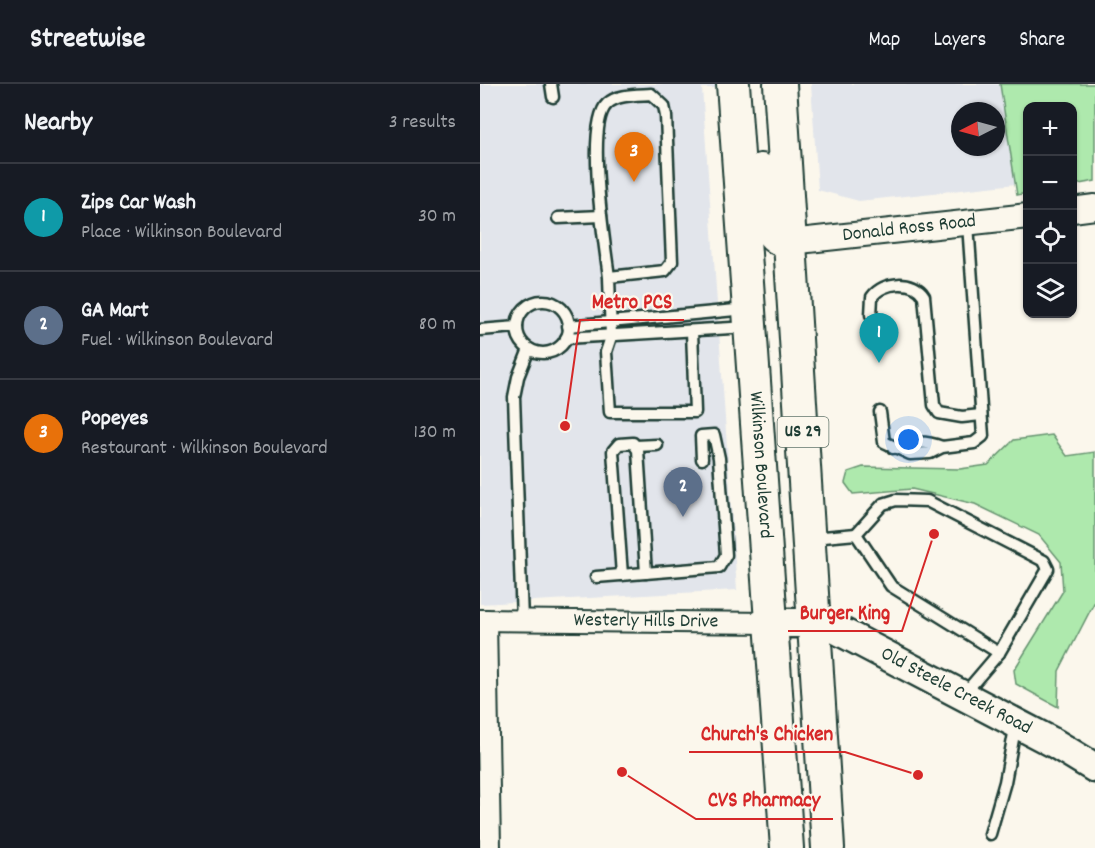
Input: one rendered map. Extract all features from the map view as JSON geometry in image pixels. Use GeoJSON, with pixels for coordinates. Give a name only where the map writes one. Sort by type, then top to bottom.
{"type":"FeatureCollection","features":[{"type":"Feature","properties":{"kind":"main road","name":"Wilkinson Boulevard"},"geometry":{"type":"LineString","coordinates":[[733,84],[787,848]]}},
{"type":"Feature","properties":{"kind":"main road"},"geometry":{"type":"LineString","coordinates":[[754,84],[766,219],[774,236],[790,242]]}},
{"type":"Feature","properties":{"kind":"main road","name":"US 29"},"geometry":{"type":"LineString","coordinates":[[780,84],[828,848]]}},
{"type":"Feature","properties":{"kind":"main road","name":"Westerly Hills Drive"},"geometry":{"type":"LineString","coordinates":[[771,623],[814,623]]}},
{"type":"Feature","properties":{"kind":"main road","name":"Old Steele Creek Road"},"geometry":{"type":"LineString","coordinates":[[814,623],[845,633],[1016,723],[1095,768]]}},
{"type":"Feature","properties":{"kind":"street"},"geometry":{"type":"LineString","coordinates":[[1077,209],[1095,207]]}},
{"type":"Feature","properties":{"kind":"street","name":"Donald Ross Road"},"geometry":{"type":"LineString","coordinates":[[790,242],[1023,217]]}},
{"type":"Feature","properties":{"kind":"street"},"geometry":{"type":"LineString","coordinates":[[483,620],[490,848]]}},
{"type":"Feature","properties":{"kind":"street","name":"Westerly Hills Drive"},"geometry":{"type":"LineString","coordinates":[[483,620],[771,623]]}},
{"type":"Feature","properties":{"kind":"lane"},"geometry":{"type":"LineString","coordinates":[[551,84],[553,97]]}},
{"type":"Feature","properties":{"kind":"lane"},"geometry":{"type":"LineString","coordinates":[[609,277],[665,271],[672,262],[666,116],[664,106],[651,94],[616,98],[605,105],[600,120],[596,181],[609,277],[611,337],[606,352],[610,412],[691,414],[697,408],[692,331]]}},
{"type":"Feature","properties":{"kind":"lane"},"geometry":{"type":"LineString","coordinates":[[558,218],[601,216]]}},
{"type":"Feature","properties":{"kind":"lane"},"geometry":{"type":"LineString","coordinates":[[880,412],[884,442],[893,448],[909,443],[929,442],[942,447],[974,443],[983,436],[968,224]]}},
{"type":"Feature","properties":{"kind":"lane"},"geometry":{"type":"LineString","coordinates":[[872,315],[872,297],[885,286],[906,285],[920,290],[924,296],[934,405],[939,413],[951,416],[981,415]]}},
{"type":"Feature","properties":{"kind":"lane"},"geometry":{"type":"LineString","coordinates":[[544,301],[552,303],[564,312],[568,326],[566,338],[552,351],[544,353],[529,349],[518,336],[517,327],[518,319],[528,306],[544,301]]}},
{"type":"Feature","properties":{"kind":"lane"},"geometry":{"type":"LineString","coordinates":[[568,326],[750,318]]}},
{"type":"Feature","properties":{"kind":"lane"},"geometry":{"type":"LineString","coordinates":[[566,338],[692,331],[750,318]]}},
{"type":"Feature","properties":{"kind":"lane"},"geometry":{"type":"LineString","coordinates":[[480,330],[517,327]]}},
{"type":"Feature","properties":{"kind":"lane"},"geometry":{"type":"LineString","coordinates":[[522,621],[514,402],[518,377],[529,349]]}},
{"type":"Feature","properties":{"kind":"lane"},"geometry":{"type":"LineString","coordinates":[[596,577],[718,567],[723,563],[726,555],[719,458],[714,435],[701,436],[702,459]]}},
{"type":"Feature","properties":{"kind":"lane"},"geometry":{"type":"LineString","coordinates":[[622,574],[613,450],[619,444],[657,445]]}},
{"type":"Feature","properties":{"kind":"lane"},"geometry":{"type":"LineString","coordinates":[[636,446],[646,573]]}},
{"type":"Feature","properties":{"kind":"lane"},"geometry":{"type":"LineString","coordinates":[[809,538],[856,534],[883,504],[896,500],[927,501],[1044,561],[1048,569],[999,653],[962,696]]}},
{"type":"Feature","properties":{"kind":"lane"},"geometry":{"type":"LineString","coordinates":[[856,534],[891,586],[999,653]]}},
{"type":"Feature","properties":{"kind":"lane"},"geometry":{"type":"LineString","coordinates":[[990,834],[1005,782],[1016,723]]}},
{"type":"Feature","properties":{"kind":"shaded area"},"geometry":{"type":"Polygon","coordinates":[[[480,84],[716,84],[717,88],[702,88],[737,590],[480,604],[480,84]]]}},
{"type":"Feature","properties":{"kind":"shaded area"},"geometry":{"type":"Polygon","coordinates":[[[811,84],[1000,84],[1003,102],[951,102],[951,156],[1005,156],[1005,115],[1016,184],[859,201],[818,190],[811,84]]]}},
{"type":"Feature","properties":{"kind":"green space"},"geometry":{"type":"Polygon","coordinates":[[[1000,84],[1095,84],[1095,181],[1077,184],[1077,102],[1023,102],[1023,194],[1017,195],[1005,117],[1005,102],[1003,102],[1000,84]]]}},
{"type":"Feature","properties":{"kind":"green space"},"geometry":{"type":"Polygon","coordinates":[[[1052,435],[1067,456],[1095,452],[1095,601],[1059,671],[1058,707],[1016,684],[1014,670],[1063,591],[1061,562],[1039,535],[975,504],[912,489],[853,494],[845,483],[848,472],[863,467],[960,469],[988,465],[1014,440],[1052,435]]]}},
{"type":"Feature","properties":{"kind":"place","name":"Popeyes"},"geometry":{"type":"Point","coordinates":[634,182]}},
{"type":"Feature","properties":{"kind":"place","name":"Zips Car Wash"},"geometry":{"type":"Point","coordinates":[879,363]}},
{"type":"Feature","properties":{"kind":"place","name":"Metro PCS"},"geometry":{"type":"Point","coordinates":[565,426]}},
{"type":"Feature","properties":{"kind":"place","name":"GA Mart"},"geometry":{"type":"Point","coordinates":[683,517]}},
{"type":"Feature","properties":{"kind":"place","name":"Burger King"},"geometry":{"type":"Point","coordinates":[934,534]}},
{"type":"Feature","properties":{"kind":"place","name":"CVS Pharmacy"},"geometry":{"type":"Point","coordinates":[622,772]}},
{"type":"Feature","properties":{"kind":"place","name":"Church's Chicken"},"geometry":{"type":"Point","coordinates":[918,775]}}]}
